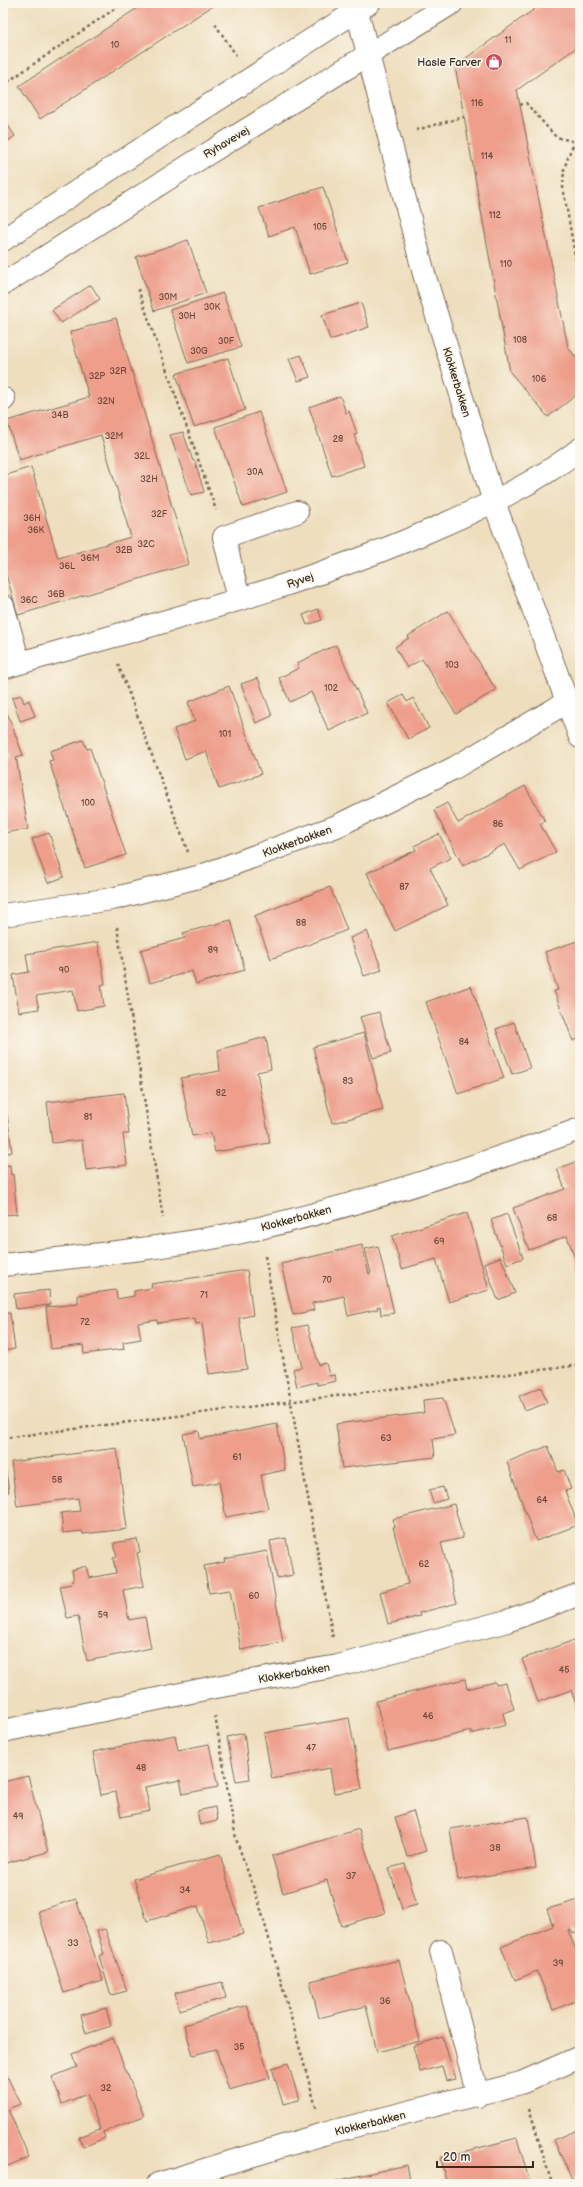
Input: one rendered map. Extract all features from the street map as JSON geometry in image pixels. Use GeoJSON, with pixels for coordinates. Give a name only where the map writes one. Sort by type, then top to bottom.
{"type":"FeatureCollection","features":[{"type":"Feature","properties":{"kind":"street","name":"Ryhavevej"},"geometry":{"type":"LineString","coordinates":[[3,284],[196,161],[452,3]]}},
{"type":"Feature","properties":{"kind":"street","name":"Klokkerbakken"},"geometry":{"type":"LineString","coordinates":[[361,5],[369,55],[424,274],[494,502],[580,737]]}},
{"type":"Feature","properties":{"kind":"street"},"geometry":{"type":"LineString","coordinates":[[3,240],[252,78],[361,5]]}},
{"type":"Feature","properties":{"kind":"street","name":"Ryvej"},"geometry":{"type":"LineString","coordinates":[[11,665],[238,599],[384,551],[494,502],[561,464],[580,449]]}},
{"type":"Feature","properties":{"kind":"street"},"geometry":{"type":"LineString","coordinates":[[238,599],[224,537],[297,512]]}},
{"type":"Feature","properties":{"kind":"street"},"geometry":{"type":"LineString","coordinates":[[3,606],[11,665]]}},
{"type":"Feature","properties":{"kind":"street","name":"Klokkerbakken"},"geometry":{"type":"LineString","coordinates":[[3,915],[112,899],[198,877],[337,826],[454,768],[567,702]]}},
{"type":"Feature","properties":{"kind":"street","name":"Klokkerbakken"},"geometry":{"type":"LineString","coordinates":[[3,1265],[167,1246],[259,1228],[375,1197],[492,1160],[580,1129]]}},
{"type":"Feature","properties":{"kind":"street","name":"Klokkerbakken"},"geometry":{"type":"LineString","coordinates":[[3,1732],[210,1688],[338,1666],[507,1621],[580,1594]]}},
{"type":"Feature","properties":{"kind":"street"},"geometry":{"type":"LineString","coordinates":[[441,1950],[478,2096]]}},
{"type":"Feature","properties":{"kind":"street","name":"Klokkerbakken"},"geometry":{"type":"LineString","coordinates":[[158,2184],[323,2134],[478,2096],[521,2083],[580,2057]]}},
{"type":"Feature","properties":{"kind":"path"},"geometry":{"type":"LineString","coordinates":[[3,85],[123,3]]}},
{"type":"Feature","properties":{"kind":"path"},"geometry":{"type":"LineString","coordinates":[[215,24],[252,78]]}},
{"type":"Feature","properties":{"kind":"path"},"geometry":{"type":"LineString","coordinates":[[520,104],[526,103],[556,137],[576,142]]}},
{"type":"Feature","properties":{"kind":"path"},"geometry":{"type":"LineString","coordinates":[[390,138],[464,117]]}},
{"type":"Feature","properties":{"kind":"path"},"geometry":{"type":"LineString","coordinates":[[580,136],[564,170],[563,187],[579,271],[580,284]]}},
{"type":"Feature","properties":{"kind":"path"},"geometry":{"type":"LineString","coordinates":[[138,289],[210,488],[224,537]]}},
{"type":"Feature","properties":{"kind":"path"},"geometry":{"type":"LineString","coordinates":[[108,637],[198,877]]}},
{"type":"Feature","properties":{"kind":"path"},"geometry":{"type":"LineString","coordinates":[[112,899],[167,1246]]}},
{"type":"Feature","properties":{"kind":"path"},"geometry":{"type":"LineString","coordinates":[[259,1228],[338,1666]]}},
{"type":"Feature","properties":{"kind":"path"},"geometry":{"type":"LineString","coordinates":[[3,1438],[580,1365]]}},
{"type":"Feature","properties":{"kind":"path"},"geometry":{"type":"LineString","coordinates":[[210,1688],[236,1839],[259,1903],[323,2134]]}},
{"type":"Feature","properties":{"kind":"path"},"geometry":{"type":"LineString","coordinates":[[521,2083],[552,2184]]}},
{"type":"Feature","properties":{"kind":"building"},"geometry":{"type":"Polygon","coordinates":[[[145,3],[217,3],[40,119],[19,86],[145,3]]]}},
{"type":"Feature","properties":{"kind":"building"},"geometry":{"type":"Polygon","coordinates":[[[543,3],[580,3],[580,45],[517,90],[568,347],[580,363],[580,392],[548,417],[510,372],[455,66],[543,3]]]}},
{"type":"Feature","properties":{"kind":"building"},"geometry":{"type":"Polygon","coordinates":[[[3,118],[15,136],[3,145],[3,118]]]}},
{"type":"Feature","properties":{"kind":"building"},"geometry":{"type":"Polygon","coordinates":[[[323,187],[348,262],[310,274],[295,227],[269,236],[259,208],[323,187]]]}},
{"type":"Feature","properties":{"kind":"building"},"geometry":{"type":"Polygon","coordinates":[[[188,240],[206,293],[154,311],[136,257],[188,240]]]}},
{"type":"Feature","properties":{"kind":"building"},"geometry":{"type":"Polygon","coordinates":[[[91,285],[100,299],[61,323],[52,310],[91,285]]]}},
{"type":"Feature","properties":{"kind":"building"},"geometry":{"type":"Polygon","coordinates":[[[223,293],[241,347],[188,363],[170,310],[223,293]]]}},
{"type":"Feature","properties":{"kind":"building"},"geometry":{"type":"Polygon","coordinates":[[[361,303],[369,327],[330,340],[322,315],[361,303]]]}},
{"type":"Feature","properties":{"kind":"building"},"geometry":{"type":"Polygon","coordinates":[[[116,318],[189,564],[18,615],[3,564],[3,476],[31,467],[58,558],[131,537],[101,435],[19,460],[7,421],[89,397],[70,332],[116,318]]]}},
{"type":"Feature","properties":{"kind":"building"},"geometry":{"type":"Polygon","coordinates":[[[301,355],[310,377],[298,381],[289,359],[301,355]]]}},
{"type":"Feature","properties":{"kind":"building"},"geometry":{"type":"Polygon","coordinates":[[[228,358],[245,410],[194,427],[176,374],[228,358]]]}},
{"type":"Feature","properties":{"kind":"building"},"geometry":{"type":"Polygon","coordinates":[[[340,396],[346,413],[349,411],[357,434],[354,435],[364,466],[332,476],[309,407],[340,396]]]}},
{"type":"Feature","properties":{"kind":"building"},"geometry":{"type":"Polygon","coordinates":[[[259,412],[287,492],[243,507],[215,427],[259,412]]]}},
{"type":"Feature","properties":{"kind":"building"},"geometry":{"type":"Polygon","coordinates":[[[183,432],[193,461],[195,461],[204,492],[191,495],[170,435],[183,432]]]}},
{"type":"Feature","properties":{"kind":"building"},"geometry":{"type":"Polygon","coordinates":[[[318,609],[322,620],[307,625],[303,615],[318,609]]]}},
{"type":"Feature","properties":{"kind":"building"},"geometry":{"type":"Polygon","coordinates":[[[448,611],[496,690],[456,714],[422,659],[407,668],[395,647],[409,638],[408,636],[448,611]]]}},
{"type":"Feature","properties":{"kind":"building"},"geometry":{"type":"Polygon","coordinates":[[[336,645],[367,713],[329,731],[311,692],[290,702],[279,678],[299,668],[297,663],[336,645]]]}},
{"type":"Feature","properties":{"kind":"building"},"geometry":{"type":"Polygon","coordinates":[[[258,678],[272,716],[256,723],[241,684],[258,678]]]}},
{"type":"Feature","properties":{"kind":"building"},"geometry":{"type":"Polygon","coordinates":[[[229,686],[261,774],[219,789],[206,751],[185,759],[174,729],[195,721],[188,702],[229,686]]]}},
{"type":"Feature","properties":{"kind":"building"},"geometry":{"type":"Polygon","coordinates":[[[21,695],[24,703],[29,700],[35,716],[20,721],[12,698],[21,695]]]}},
{"type":"Feature","properties":{"kind":"building"},"geometry":{"type":"Polygon","coordinates":[[[403,695],[407,702],[413,698],[429,728],[408,739],[388,703],[403,695]]]}},
{"type":"Feature","properties":{"kind":"building"},"geometry":{"type":"Polygon","coordinates":[[[3,702],[23,755],[16,757],[28,829],[3,833],[3,759],[8,758],[5,742],[3,743],[3,702]]]}},
{"type":"Feature","properties":{"kind":"building"},"geometry":{"type":"Polygon","coordinates":[[[83,740],[87,749],[90,748],[126,855],[85,868],[49,761],[53,760],[50,751],[83,740]]]}},
{"type":"Feature","properties":{"kind":"building"},"geometry":{"type":"Polygon","coordinates":[[[525,786],[545,821],[540,824],[556,852],[520,870],[505,844],[463,866],[434,810],[447,803],[458,823],[525,786]]]}},
{"type":"Feature","properties":{"kind":"building"},"geometry":{"type":"Polygon","coordinates":[[[49,833],[64,877],[48,883],[32,839],[49,833]]]}},
{"type":"Feature","properties":{"kind":"building"},"geometry":{"type":"Polygon","coordinates":[[[439,834],[451,858],[430,868],[448,905],[395,931],[367,873],[416,850],[414,846],[439,834]]]}},
{"type":"Feature","properties":{"kind":"building"},"geometry":{"type":"Polygon","coordinates":[[[330,887],[347,930],[271,959],[254,916],[330,887]]]}},
{"type":"Feature","properties":{"kind":"building"},"geometry":{"type":"Polygon","coordinates":[[[231,920],[245,970],[196,984],[192,971],[150,983],[141,950],[185,938],[183,933],[231,920]]]}},
{"type":"Feature","properties":{"kind":"building"},"geometry":{"type":"Polygon","coordinates":[[[367,931],[382,970],[364,976],[350,938],[367,931]]]}},
{"type":"Feature","properties":{"kind":"building"},"geometry":{"type":"Polygon","coordinates":[[[580,940],[580,1038],[573,1041],[554,991],[558,990],[545,952],[580,940]]]}},
{"type":"Feature","properties":{"kind":"building"},"geometry":{"type":"Polygon","coordinates":[[[98,942],[105,984],[101,985],[104,1006],[77,1011],[73,990],[36,996],[39,1009],[19,1012],[13,975],[29,972],[26,954],[98,942]]]}},
{"type":"Feature","properties":{"kind":"building"},"geometry":{"type":"Polygon","coordinates":[[[471,986],[504,1078],[458,1094],[426,1002],[471,986]]]}},
{"type":"Feature","properties":{"kind":"building"},"geometry":{"type":"Polygon","coordinates":[[[379,1012],[391,1053],[373,1058],[360,1017],[379,1012]]]}},
{"type":"Feature","properties":{"kind":"building"},"geometry":{"type":"Polygon","coordinates":[[[514,1022],[530,1068],[512,1074],[496,1029],[514,1022]]]}},
{"type":"Feature","properties":{"kind":"building"},"geometry":{"type":"Polygon","coordinates":[[[364,1033],[383,1110],[332,1123],[313,1047],[364,1033]]]}},
{"type":"Feature","properties":{"kind":"building"},"geometry":{"type":"Polygon","coordinates":[[[266,1037],[271,1069],[257,1072],[270,1143],[215,1152],[211,1133],[192,1136],[181,1078],[220,1071],[218,1050],[266,1037]]]}},
{"type":"Feature","properties":{"kind":"building"},"geometry":{"type":"Polygon","coordinates":[[[124,1093],[129,1134],[123,1134],[127,1165],[86,1170],[82,1140],[52,1143],[47,1102],[124,1093]]]}},
{"type":"Feature","properties":{"kind":"building"},"geometry":{"type":"Polygon","coordinates":[[[3,1106],[6,1106],[12,1152],[3,1154],[3,1106]]]}},
{"type":"Feature","properties":{"kind":"building"},"geometry":{"type":"Polygon","coordinates":[[[576,1162],[580,1173],[580,1184],[577,1185],[580,1193],[580,1272],[567,1236],[529,1250],[513,1208],[565,1189],[557,1169],[576,1162]]]}},
{"type":"Feature","properties":{"kind":"building"},"geometry":{"type":"Polygon","coordinates":[[[10,1165],[11,1175],[13,1174],[17,1214],[3,1215],[3,1166],[10,1165]]]}},
{"type":"Feature","properties":{"kind":"building"},"geometry":{"type":"Polygon","coordinates":[[[467,1213],[489,1290],[449,1302],[436,1259],[402,1269],[392,1236],[467,1213]]]}},
{"type":"Feature","properties":{"kind":"building"},"geometry":{"type":"Polygon","coordinates":[[[507,1214],[523,1258],[507,1264],[491,1220],[507,1214]]]}},
{"type":"Feature","properties":{"kind":"building"},"geometry":{"type":"Polygon","coordinates":[[[362,1245],[369,1274],[371,1273],[365,1249],[378,1246],[394,1313],[381,1315],[380,1306],[377,1307],[378,1309],[348,1316],[344,1296],[312,1303],[314,1310],[293,1315],[281,1264],[362,1245]]]}},
{"type":"Feature","properties":{"kind":"building"},"geometry":{"type":"Polygon","coordinates":[[[501,1257],[515,1293],[498,1300],[484,1263],[501,1257]]]}},
{"type":"Feature","properties":{"kind":"building"},"geometry":{"type":"Polygon","coordinates":[[[247,1270],[253,1315],[239,1318],[247,1369],[209,1374],[202,1323],[196,1324],[195,1318],[157,1323],[157,1320],[138,1323],[141,1339],[123,1342],[124,1349],[84,1354],[83,1345],[51,1349],[46,1307],[78,1304],[78,1295],[116,1290],[117,1299],[134,1296],[134,1291],[152,1288],[151,1284],[247,1270]]]}},
{"type":"Feature","properties":{"kind":"building"},"geometry":{"type":"Polygon","coordinates":[[[49,1290],[50,1305],[16,1309],[14,1294],[49,1290]]]}},
{"type":"Feature","properties":{"kind":"building"},"geometry":{"type":"Polygon","coordinates":[[[3,1313],[10,1313],[15,1349],[3,1351],[3,1313]]]}},
{"type":"Feature","properties":{"kind":"building"},"geometry":{"type":"Polygon","coordinates":[[[307,1325],[319,1365],[326,1363],[329,1376],[335,1375],[336,1381],[317,1385],[317,1382],[297,1387],[293,1369],[302,1367],[292,1328],[307,1325]]]}},
{"type":"Feature","properties":{"kind":"building"},"geometry":{"type":"Polygon","coordinates":[[[541,1387],[547,1403],[525,1411],[519,1396],[541,1387]]]}},
{"type":"Feature","properties":{"kind":"building"},"geometry":{"type":"Polygon","coordinates":[[[443,1398],[455,1435],[433,1439],[435,1457],[342,1468],[336,1424],[424,1413],[423,1400],[443,1398]]]}},
{"type":"Feature","properties":{"kind":"building"},"geometry":{"type":"Polygon","coordinates":[[[277,1424],[285,1470],[261,1475],[268,1509],[226,1517],[219,1482],[193,1487],[183,1434],[199,1431],[200,1439],[277,1424]]]}},
{"type":"Feature","properties":{"kind":"building"},"geometry":{"type":"Polygon","coordinates":[[[548,1446],[558,1472],[564,1470],[571,1489],[565,1491],[578,1525],[536,1541],[507,1462],[548,1446]]]}},
{"type":"Feature","properties":{"kind":"building"},"geometry":{"type":"Polygon","coordinates":[[[117,1448],[127,1529],[83,1534],[82,1531],[63,1533],[61,1513],[80,1511],[78,1498],[17,1506],[11,1462],[117,1448]]]}},
{"type":"Feature","properties":{"kind":"building"},"geometry":{"type":"Polygon","coordinates":[[[3,1453],[9,1492],[3,1493],[3,1453]]]}},
{"type":"Feature","properties":{"kind":"building"},"geometry":{"type":"Polygon","coordinates":[[[443,1487],[447,1499],[433,1503],[429,1490],[443,1487]]]}},
{"type":"Feature","properties":{"kind":"building"},"geometry":{"type":"Polygon","coordinates":[[[454,1504],[463,1538],[441,1543],[457,1603],[419,1613],[420,1616],[388,1624],[380,1592],[408,1584],[393,1527],[395,1527],[393,1519],[454,1504]]]}},
{"type":"Feature","properties":{"kind":"building"},"geometry":{"type":"Polygon","coordinates":[[[286,1538],[293,1575],[277,1578],[270,1541],[286,1538]]]}},
{"type":"Feature","properties":{"kind":"building"},"geometry":{"type":"Polygon","coordinates":[[[137,1539],[140,1552],[137,1553],[144,1586],[123,1590],[129,1620],[145,1617],[151,1648],[87,1661],[78,1616],[67,1618],[60,1586],[72,1584],[71,1582],[74,1581],[72,1570],[86,1566],[89,1578],[116,1573],[113,1558],[117,1557],[114,1543],[137,1539]]]}},
{"type":"Feature","properties":{"kind":"building"},"geometry":{"type":"Polygon","coordinates":[[[267,1551],[283,1642],[241,1650],[230,1590],[209,1593],[204,1566],[225,1562],[224,1559],[267,1551]]]}},
{"type":"Feature","properties":{"kind":"building"},"geometry":{"type":"Polygon","coordinates":[[[580,1638],[580,1715],[571,1690],[538,1702],[522,1659],[580,1638]]]}},
{"type":"Feature","properties":{"kind":"building"},"geometry":{"type":"Polygon","coordinates":[[[465,1679],[467,1689],[495,1682],[496,1685],[506,1683],[514,1709],[503,1713],[506,1725],[471,1734],[471,1731],[388,1751],[376,1701],[465,1679]]]}},
{"type":"Feature","properties":{"kind":"building"},"geometry":{"type":"Polygon","coordinates":[[[349,1718],[362,1789],[334,1793],[330,1768],[272,1779],[264,1733],[349,1718]]]}},
{"type":"Feature","properties":{"kind":"building"},"geometry":{"type":"Polygon","coordinates":[[[244,1733],[250,1779],[236,1781],[227,1737],[244,1733]]]}},
{"type":"Feature","properties":{"kind":"building"},"geometry":{"type":"Polygon","coordinates":[[[175,1735],[178,1750],[209,1744],[218,1787],[183,1794],[180,1780],[145,1787],[150,1811],[121,1817],[116,1792],[101,1795],[93,1752],[175,1735]]]}},
{"type":"Feature","properties":{"kind":"building"},"geometry":{"type":"Polygon","coordinates":[[[28,1776],[48,1852],[6,1863],[3,1852],[3,1782],[28,1776]]]}},
{"type":"Feature","properties":{"kind":"building"},"geometry":{"type":"Polygon","coordinates":[[[215,1807],[217,1821],[200,1825],[197,1811],[215,1807]]]}},
{"type":"Feature","properties":{"kind":"building"},"geometry":{"type":"Polygon","coordinates":[[[413,1811],[426,1851],[407,1857],[395,1817],[413,1811]]]}},
{"type":"Feature","properties":{"kind":"building"},"geometry":{"type":"Polygon","coordinates":[[[528,1817],[536,1868],[458,1880],[450,1829],[528,1817]]]}},
{"type":"Feature","properties":{"kind":"building"},"geometry":{"type":"Polygon","coordinates":[[[359,1829],[385,1913],[341,1926],[327,1880],[283,1893],[272,1856],[359,1829]]]}},
{"type":"Feature","properties":{"kind":"building"},"geometry":{"type":"Polygon","coordinates":[[[220,1854],[243,1934],[209,1943],[198,1906],[147,1921],[134,1879],[220,1854]]]}},
{"type":"Feature","properties":{"kind":"building"},"geometry":{"type":"Polygon","coordinates":[[[405,1864],[417,1905],[402,1909],[389,1868],[405,1864]]]}},
{"type":"Feature","properties":{"kind":"building"},"geometry":{"type":"Polygon","coordinates":[[[76,1899],[103,1981],[64,1993],[38,1911],[76,1899]]]}},
{"type":"Feature","properties":{"kind":"building"},"geometry":{"type":"Polygon","coordinates":[[[579,1900],[580,1930],[573,1933],[571,1929],[568,1930],[580,1960],[580,1999],[553,2010],[537,1971],[515,1980],[501,1947],[553,1926],[547,1909],[579,1900]]]}},
{"type":"Feature","properties":{"kind":"building"},"geometry":{"type":"Polygon","coordinates":[[[105,1929],[127,1991],[111,1995],[99,1956],[104,1954],[97,1931],[105,1929]]]}},
{"type":"Feature","properties":{"kind":"building"},"geometry":{"type":"Polygon","coordinates":[[[399,1960],[420,2041],[377,2052],[366,2006],[319,2018],[310,1981],[399,1960]]]}},
{"type":"Feature","properties":{"kind":"building"},"geometry":{"type":"Polygon","coordinates":[[[222,1982],[226,1998],[179,2010],[175,1993],[222,1982]]]}},
{"type":"Feature","properties":{"kind":"building"},"geometry":{"type":"Polygon","coordinates":[[[247,2005],[270,2078],[229,2090],[216,2049],[193,2055],[184,2025],[247,2005]]]}},
{"type":"Feature","properties":{"kind":"building"},"geometry":{"type":"Polygon","coordinates":[[[106,2008],[111,2026],[86,2034],[81,2015],[106,2008]]]}},
{"type":"Feature","properties":{"kind":"building"},"geometry":{"type":"Polygon","coordinates":[[[443,2037],[455,2079],[446,2081],[442,2066],[420,2072],[413,2046],[443,2037]]]}},
{"type":"Feature","properties":{"kind":"building"},"geometry":{"type":"Polygon","coordinates":[[[113,2038],[144,2116],[103,2132],[105,2138],[83,2147],[79,2137],[100,2129],[87,2094],[62,2104],[52,2077],[77,2067],[72,2054],[113,2038]]]}},
{"type":"Feature","properties":{"kind":"building"},"geometry":{"type":"Polygon","coordinates":[[[288,2063],[299,2100],[283,2104],[272,2068],[288,2063]]]}},
{"type":"Feature","properties":{"kind":"building"},"geometry":{"type":"Polygon","coordinates":[[[3,2067],[20,2104],[8,2109],[29,2157],[3,2168],[3,2067]]]}},
{"type":"Feature","properties":{"kind":"building"},"geometry":{"type":"Polygon","coordinates":[[[580,2129],[580,2177],[572,2180],[554,2140],[580,2129]]]}},
{"type":"Feature","properties":{"kind":"building"},"geometry":{"type":"Polygon","coordinates":[[[517,2138],[530,2183],[447,2184],[440,2158],[517,2138]]]}},
{"type":"Feature","properties":{"kind":"building"},"geometry":{"type":"Polygon","coordinates":[[[407,2165],[411,2184],[335,2184],[335,2181],[407,2165]]]}},
{"type":"Feature","properties":{"kind":"place","name":"Hasle Farver"},"geometry":{"type":"Point","coordinates":[494,62]}}]}
